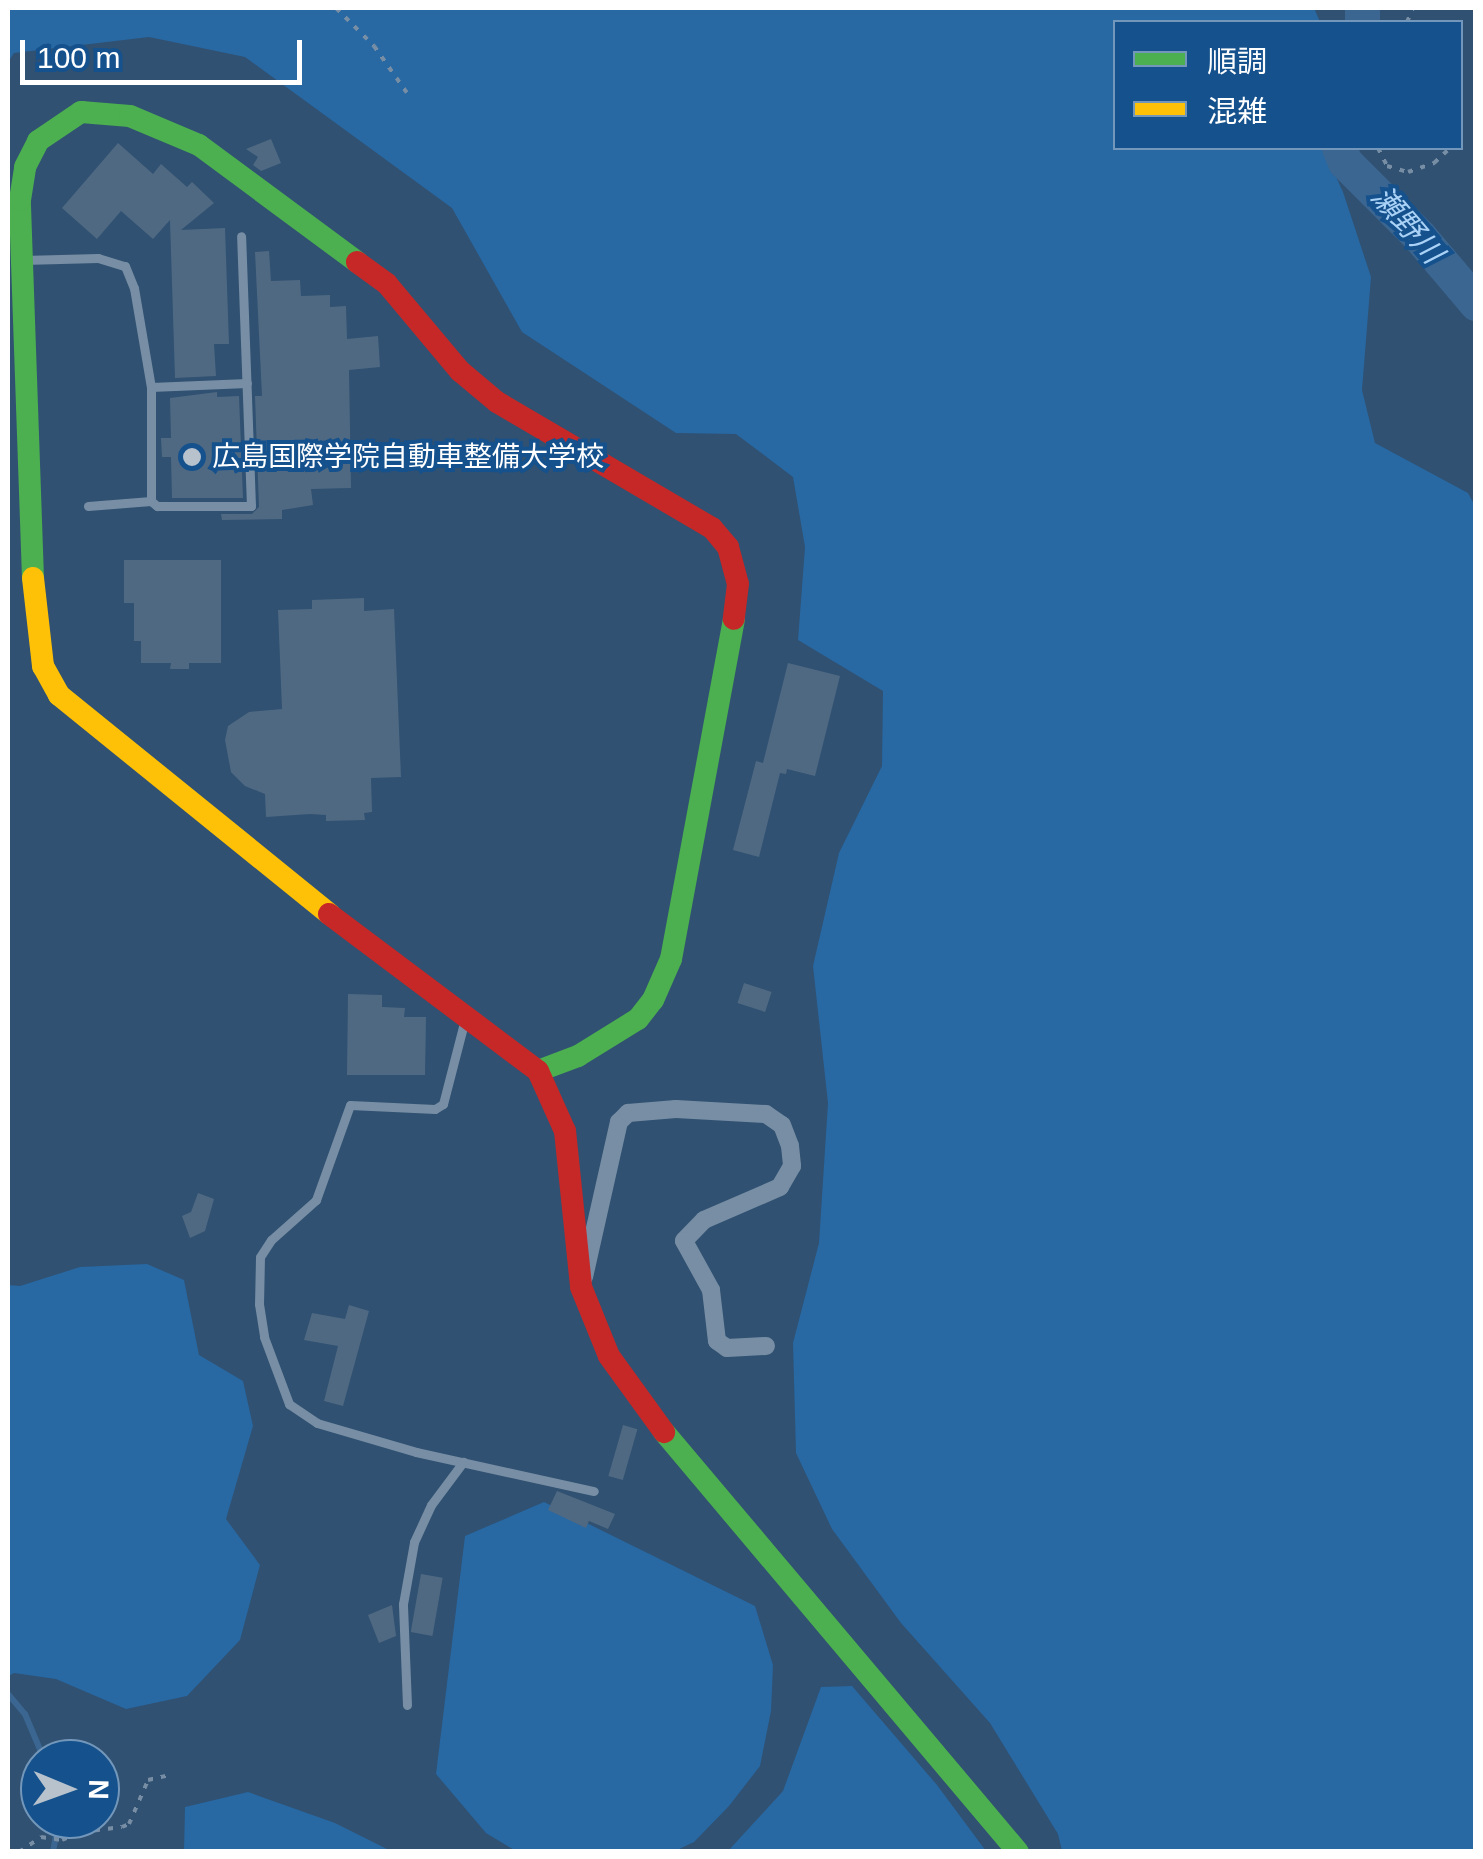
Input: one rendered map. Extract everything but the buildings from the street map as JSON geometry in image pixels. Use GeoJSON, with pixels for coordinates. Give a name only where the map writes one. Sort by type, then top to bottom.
{"type":"FeatureCollection","features":[{"type":"Feature","properties":{"kind":"street"},"geometry":{"type":"LineString","coordinates":[[538,1071],[578,1056],[638,1019],[671,960],[737,606],[738,584],[728,547],[712,528],[498,402],[460,371],[387,284],[199,145],[130,116],[81,112],[38,141],[25,167],[20,260],[27,504],[37,638],[44,666],[59,695],[240,845],[538,1071],[565,1131],[581,1287],[609,1356],[664,1431],[1018,1852]]}},
{"type":"Feature","properties":{"kind":"street"},"geometry":{"type":"LineString","coordinates":[[8,472],[27,504]]}},
{"type":"Feature","properties":{"kind":"street"},"geometry":{"type":"LineString","coordinates":[[581,1287],[604,1206],[619,1122],[628,1113],[676,1108],[766,1114],[782,1125],[790,1146],[792,1166],[780,1187],[704,1220],[690,1230],[684,1241],[711,1290],[717,1341],[727,1348],[766,1346]]}},
{"type":"Feature","properties":{"kind":"lane"},"geometry":{"type":"LineString","coordinates":[[88,506],[151,501],[157,506],[251,506],[240,236]]}},
{"type":"Feature","properties":{"kind":"lane"},"geometry":{"type":"LineString","coordinates":[[20,260],[98,258],[125,266],[134,288],[151,387],[151,501]]}},
{"type":"Feature","properties":{"kind":"lane"},"geometry":{"type":"LineString","coordinates":[[151,387],[247,383]]}},
{"type":"Feature","properties":{"kind":"lane"},"geometry":{"type":"LineString","coordinates":[[466,1016],[442,1104],[435,1109],[350,1105],[316,1200],[271,1240],[260,1257],[260,1321],[270,1360],[289,1404],[301,1415],[333,1430],[594,1491]]}},
{"type":"Feature","properties":{"kind":"lane"},"geometry":{"type":"LineString","coordinates":[[408,1705],[403,1604],[414,1542],[431,1506],[463,1462]]}},
{"type":"Feature","properties":{"kind":"path"},"geometry":{"type":"LineString","coordinates":[[336,8],[374,46],[407,92]]}},
{"type":"Feature","properties":{"kind":"path"},"geometry":{"type":"LineString","coordinates":[[1379,150],[1387,166],[1408,172],[1434,162],[1448,150]]}},
{"type":"Feature","properties":{"kind":"path"},"geometry":{"type":"LineString","coordinates":[[18,1852],[41,1837],[62,1840],[82,1832],[129,1824],[148,1780],[170,1775]]}},
{"type":"Feature","properties":{"kind":"shaded area"},"geometry":{"type":"Polygon","coordinates":[[[8,8],[1314,8],[1319,20],[1113,20],[1113,150],[1324,150],[1343,192],[1371,277],[1362,390],[1375,443],[1468,493],[1475,506],[1475,1851],[1062,1851],[1058,1834],[990,1723],[901,1623],[832,1529],[796,1453],[793,1343],[819,1243],[828,1103],[813,966],[839,853],[882,766],[883,691],[798,640],[805,547],[793,477],[736,434],[676,433],[522,332],[452,208],[245,57],[149,37],[14,53],[8,62],[8,8]]]}},
{"type":"Feature","properties":{"kind":"shaded area"},"geometry":{"type":"Polygon","coordinates":[[[147,1264],[184,1280],[199,1355],[243,1381],[253,1426],[226,1519],[260,1565],[240,1640],[187,1696],[126,1709],[56,1679],[14,1673],[8,1676],[8,1285],[20,1286],[80,1267],[147,1264]]]}},
{"type":"Feature","properties":{"kind":"shaded area"},"geometry":{"type":"Polygon","coordinates":[[[544,1502],[755,1606],[773,1665],[771,1711],[760,1766],[694,1842],[675,1851],[516,1851],[486,1833],[436,1774],[465,1536],[544,1502]]]}},
{"type":"Feature","properties":{"kind":"shaded area"},"geometry":{"type":"Polygon","coordinates":[[[852,1686],[937,1785],[986,1851],[728,1851],[783,1791],[821,1687],[852,1686]]]}},
{"type":"Feature","properties":{"kind":"shaded area"},"geometry":{"type":"Polygon","coordinates":[[[248,1792],[335,1823],[391,1851],[184,1851],[185,1807],[248,1792]]]}},
{"type":"Feature","properties":{"kind":"waterway","name":"瀬野川"},"geometry":{"type":"LineString","coordinates":[[1362,8],[1362,20]]}},
{"type":"Feature","properties":{"kind":"waterway","name":"瀬野川"},"geometry":{"type":"LineString","coordinates":[[1340,150],[1345,162],[1420,237],[1476,303]]}},
{"type":"Feature","properties":{"kind":"waterway"},"geometry":{"type":"LineString","coordinates":[[8,1694],[25,1714],[36,1739]]}},
{"type":"Feature","properties":{"kind":"waterway"},"geometry":{"type":"LineString","coordinates":[[53,1852],[55,1839]]}},
{"type":"Feature","properties":{"kind":"traffic: fast"},"geometry":{"type":"LineString","coordinates":[[33,578],[20,200],[25,167],[38,141],[81,112],[130,116],[199,145],[357,262]]}},
{"type":"Feature","properties":{"kind":"traffic: fast"},"geometry":{"type":"LineString","coordinates":[[538,1071],[578,1056],[638,1019],[653,1000],[671,959],[734,619]]}},
{"type":"Feature","properties":{"kind":"traffic: fast"},"geometry":{"type":"LineString","coordinates":[[664,1432],[1018,1852]]}},
{"type":"Feature","properties":{"kind":"traffic: slow"},"geometry":{"type":"LineString","coordinates":[[33,578],[43,666],[59,695],[329,914]]}},
{"type":"Feature","properties":{"kind":"traffic: jam"},"geometry":{"type":"LineString","coordinates":[[357,262],[387,284],[460,371],[497,402],[712,528],[728,547],[738,584],[734,619]]}},
{"type":"Feature","properties":{"kind":"traffic: jam"},"geometry":{"type":"LineString","coordinates":[[329,914],[538,1071],[565,1131],[581,1287],[609,1356],[664,1432]]}},
{"type":"Feature","properties":{"kind":"place","name":"広島国際学院自動車整備大学校"},"geometry":{"type":"Point","coordinates":[192,457]}}]}
